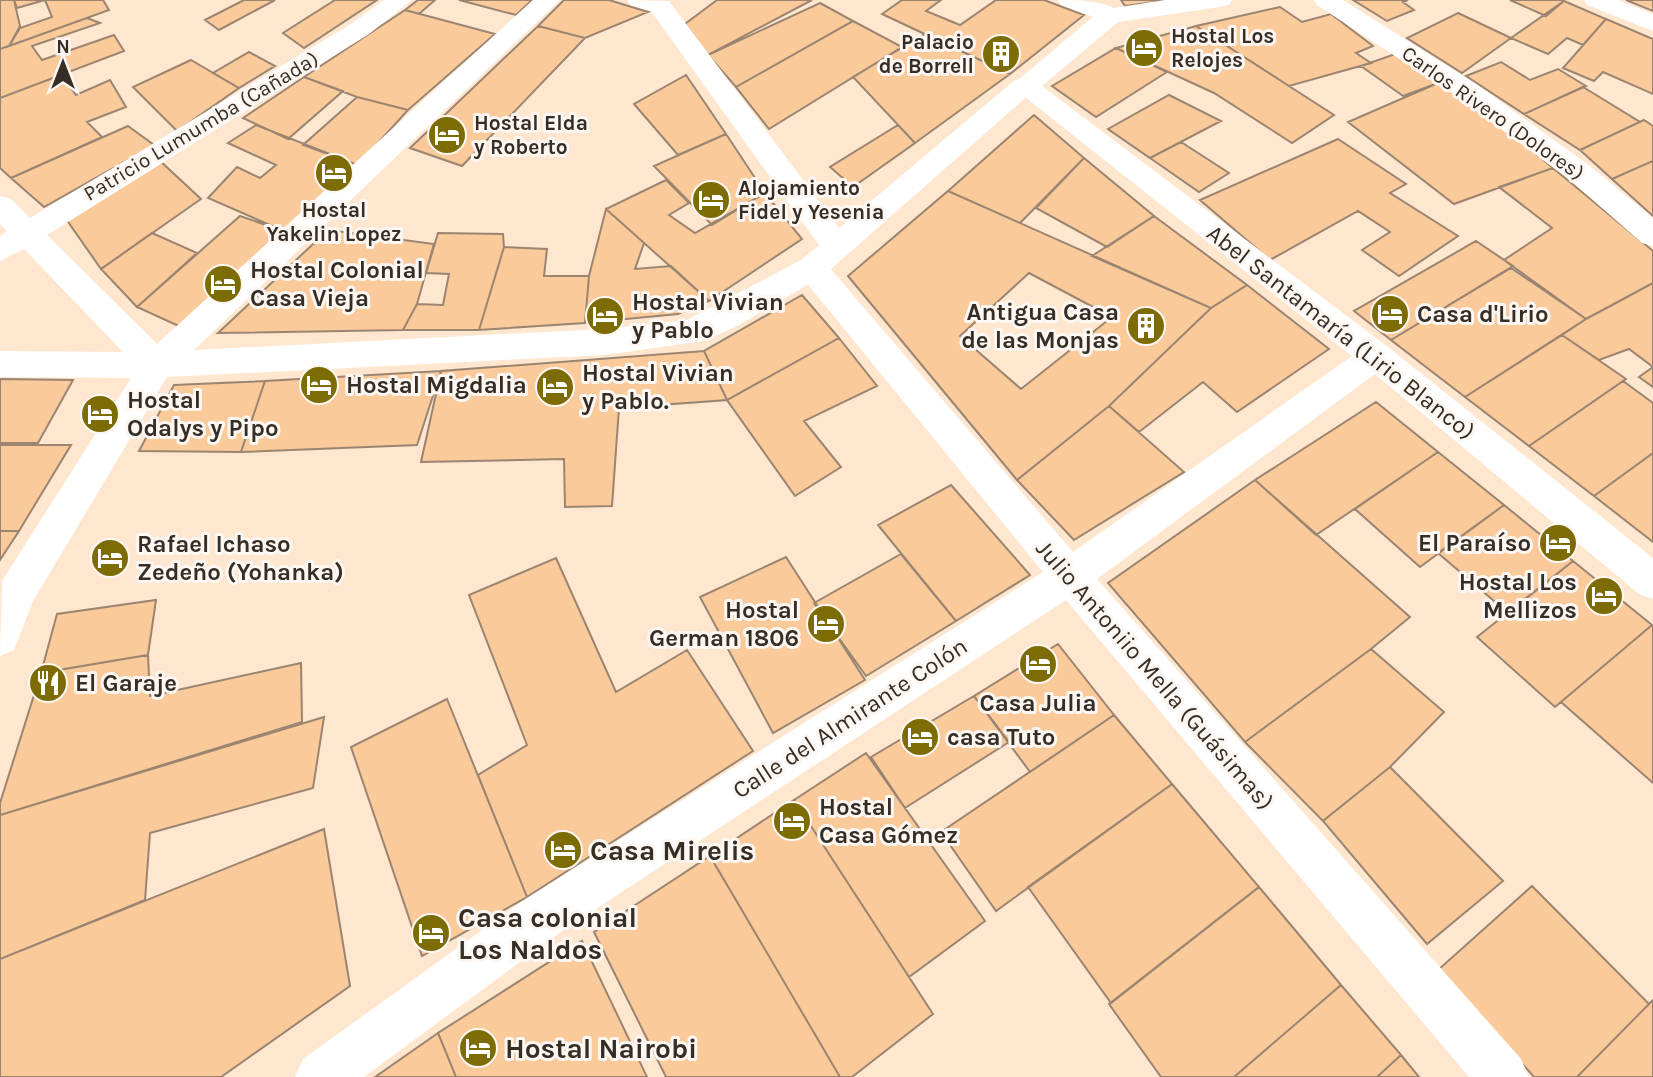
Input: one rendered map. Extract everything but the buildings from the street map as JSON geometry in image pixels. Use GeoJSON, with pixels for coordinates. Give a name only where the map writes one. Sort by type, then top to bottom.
{"type":"FeatureCollection","features":[{"type":"Feature","properties":{"kind":"street","name":"Patricio Lumumba (Cañada)"},"geometry":{"type":"LineString","coordinates":[[0,250],[360,29],[400,0]]}},
{"type":"Feature","properties":{"kind":"street"},"geometry":{"type":"LineString","coordinates":[[0,637],[16,594],[156,365],[548,0]]}},
{"type":"Feature","properties":{"kind":"street","name":"Julio Antoniio Mella (Guásimas)"},"geometry":{"type":"LineString","coordinates":[[639,0],[660,6],[825,258],[1070,576],[1503,1077]]}},
{"type":"Feature","properties":{"kind":"street"},"geometry":{"type":"LineString","coordinates":[[1070,0],[1110,15],[1220,0]]}},
{"type":"Feature","properties":{"kind":"street","name":"Carlos Rivero (Dolores)"},"geometry":{"type":"LineString","coordinates":[[1326,0],[1466,90],[1580,173],[1653,236]]}},
{"type":"Feature","properties":{"kind":"street"},"geometry":{"type":"LineString","coordinates":[[1596,0],[1653,23]]}},
{"type":"Feature","properties":{"kind":"street"},"geometry":{"type":"LineString","coordinates":[[0,364],[156,365],[653,338],[691,332],[721,319],[825,258],[1110,15]]}},
{"type":"Feature","properties":{"kind":"street","name":"Abel Santamaría (Lirio Blanco)"},"geometry":{"type":"LineString","coordinates":[[1025,86],[1376,356],[1653,582]]}},
{"type":"Feature","properties":{"kind":"street"},"geometry":{"type":"LineString","coordinates":[[0,206],[156,365]]}},
{"type":"Feature","properties":{"kind":"street","name":"Calle del Almirante Colón"},"geometry":{"type":"LineString","coordinates":[[321,1077],[541,918],[1070,576],[1376,356]]}},
{"type":"Feature","properties":{"kind":"place","name":"Hostal Los Relojes"},"geometry":{"type":"Point","coordinates":[1144,48]}},
{"type":"Feature","properties":{"kind":"place","name":"Palacio de Borrell"},"geometry":{"type":"Point","coordinates":[1001,54]}},
{"type":"Feature","properties":{"kind":"place","name":"Hostal Elda y Roberto"},"geometry":{"type":"Point","coordinates":[447,135]}},
{"type":"Feature","properties":{"kind":"place","name":"Hostal Yakelin Lopez"},"geometry":{"type":"Point","coordinates":[334,173]}},
{"type":"Feature","properties":{"kind":"place","name":"Alojamiento Fidel y Yesenia"},"geometry":{"type":"Point","coordinates":[711,200]}},
{"type":"Feature","properties":{"kind":"place","name":"Hostal Colonial Casa Vieja"},"geometry":{"type":"Point","coordinates":[223,284]}},
{"type":"Feature","properties":{"kind":"place","name":"Casa d'Lirio"},"geometry":{"type":"Point","coordinates":[1390,314]}},
{"type":"Feature","properties":{"kind":"place","name":"Hostal Vivian y Pablo"},"geometry":{"type":"Point","coordinates":[605,316]}},
{"type":"Feature","properties":{"kind":"place","name":"Antigua Casa de las Monjas"},"geometry":{"type":"Point","coordinates":[1146,326]}},
{"type":"Feature","properties":{"kind":"place","name":"Hostal Migdalia"},"geometry":{"type":"Point","coordinates":[319,385]}},
{"type":"Feature","properties":{"kind":"place","name":"Hostal Vivian y Pablo."},"geometry":{"type":"Point","coordinates":[555,387]}},
{"type":"Feature","properties":{"kind":"place","name":"Hostal Odalys y Pipo"},"geometry":{"type":"Point","coordinates":[100,414]}},
{"type":"Feature","properties":{"kind":"place","name":"El Paraíso"},"geometry":{"type":"Point","coordinates":[1558,543]}},
{"type":"Feature","properties":{"kind":"place","name":"Rafael Ichaso Zedeño (Yohanka)"},"geometry":{"type":"Point","coordinates":[110,558]}},
{"type":"Feature","properties":{"kind":"place","name":"Hostal Los Mellizos"},"geometry":{"type":"Point","coordinates":[1604,596]}},
{"type":"Feature","properties":{"kind":"place","name":"Hostal German 1806"},"geometry":{"type":"Point","coordinates":[826,624]}},
{"type":"Feature","properties":{"kind":"place","name":"Casa Julia"},"geometry":{"type":"Point","coordinates":[1038,664]}},
{"type":"Feature","properties":{"kind":"place","name":"El Garaje"},"geometry":{"type":"Point","coordinates":[48,683]}},
{"type":"Feature","properties":{"kind":"place","name":"casa Tuto"},"geometry":{"type":"Point","coordinates":[920,737]}},
{"type":"Feature","properties":{"kind":"place","name":"Hostal Casa Gómez"},"geometry":{"type":"Point","coordinates":[792,821]}},
{"type":"Feature","properties":{"kind":"place","name":"Casa Mirelis"},"geometry":{"type":"Point","coordinates":[563,850]}},
{"type":"Feature","properties":{"kind":"place","name":"Casa colonial Los Naldos"},"geometry":{"type":"Point","coordinates":[431,933]}},
{"type":"Feature","properties":{"kind":"place","name":"Hostal Nairobi"},"geometry":{"type":"Point","coordinates":[478,1048]}}]}
